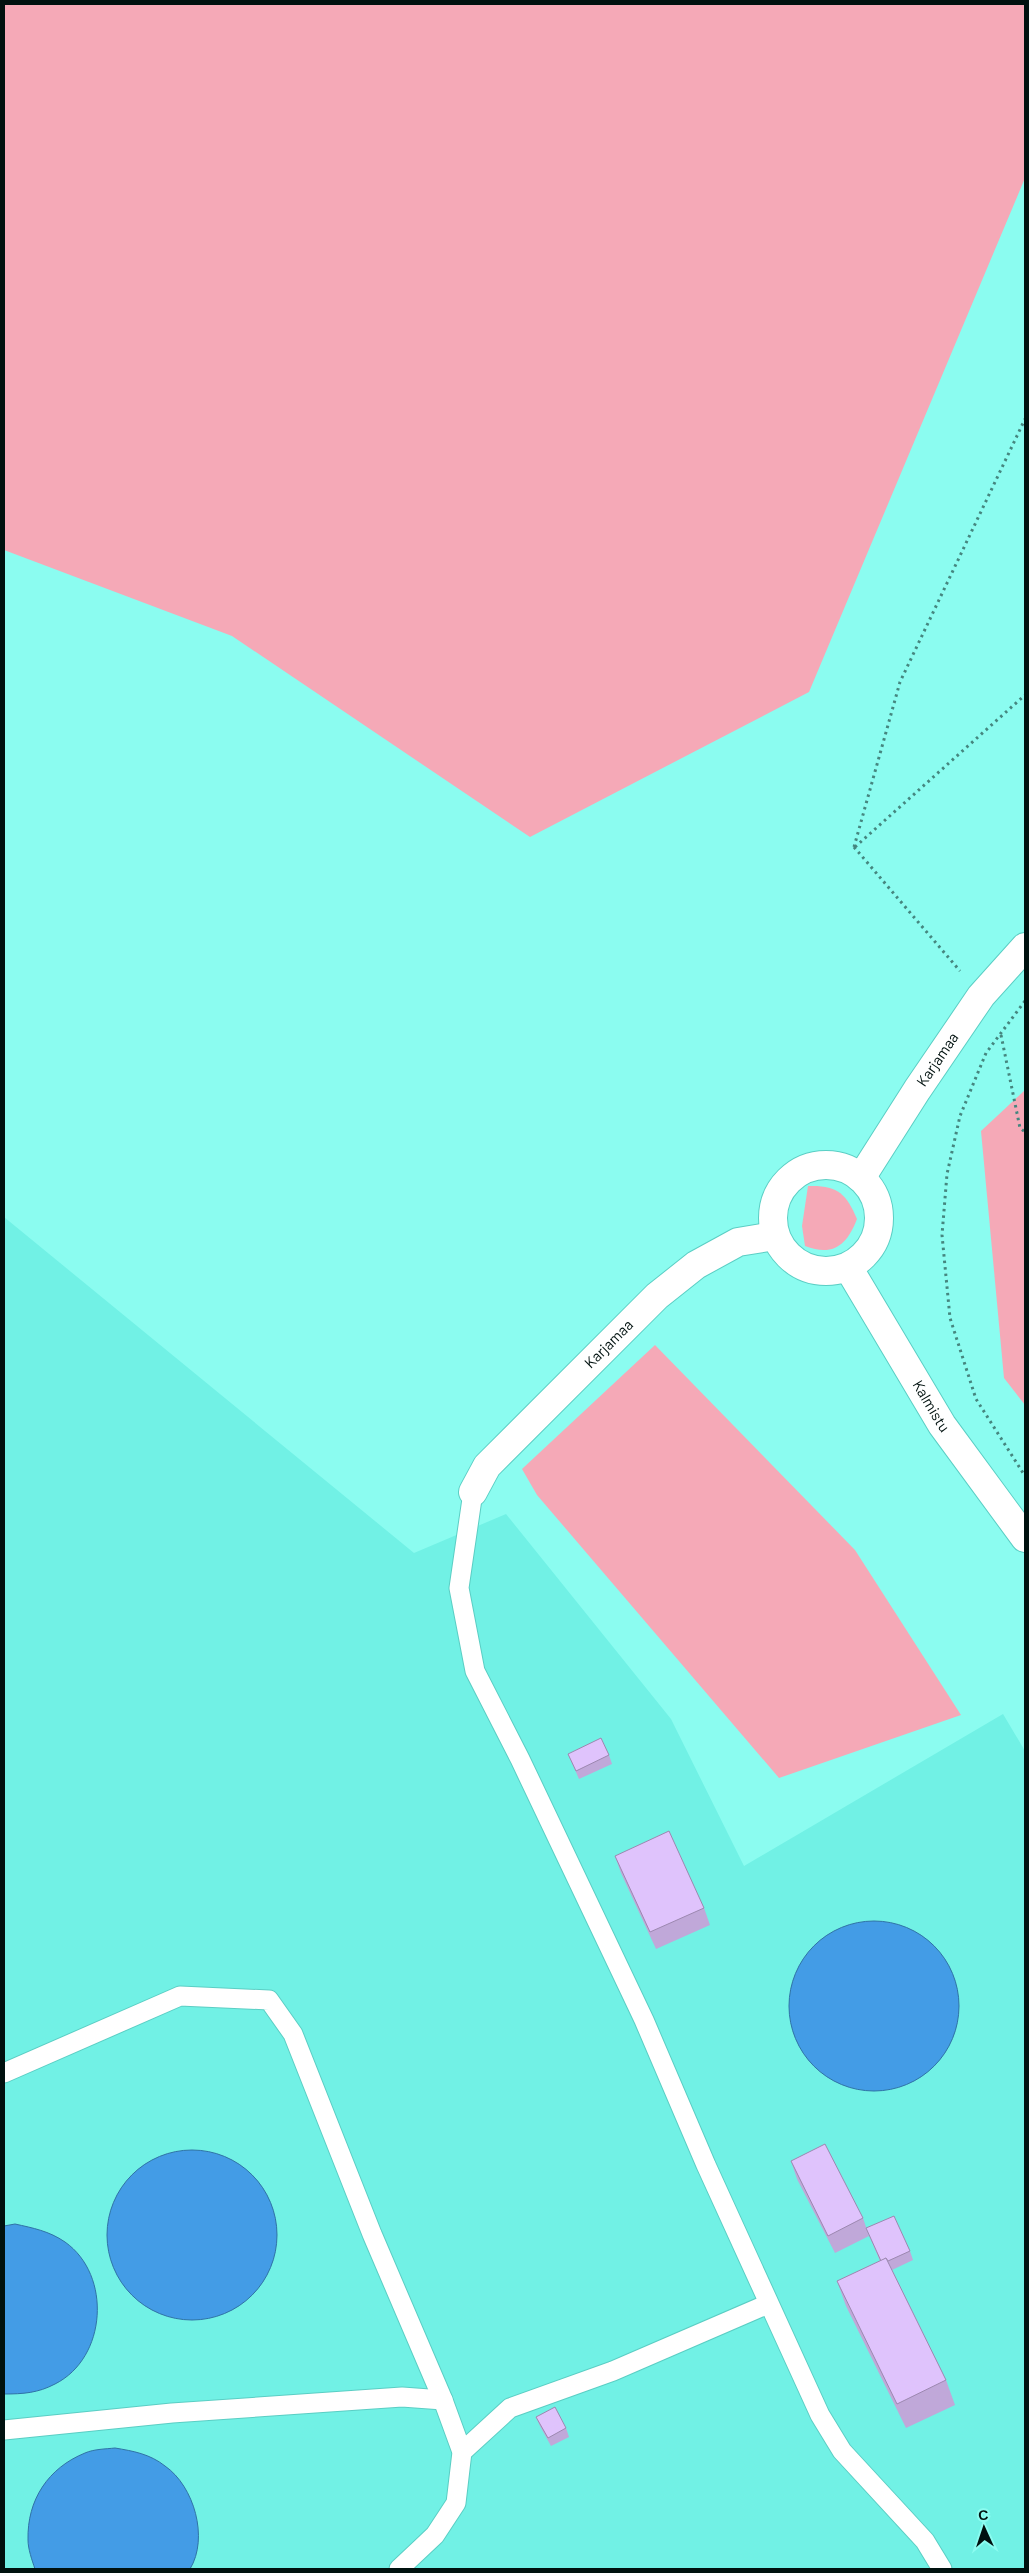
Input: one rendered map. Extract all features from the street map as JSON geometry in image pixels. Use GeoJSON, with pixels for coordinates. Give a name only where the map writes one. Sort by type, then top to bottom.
{"type":"FeatureCollection","features":[{"type":"Feature","properties":{"kind":"main road","name":"Karjamaa"},"geometry":{"type":"LineString","coordinates":[[861,1178],[917,1090],[981,996],[1025,947]]}},
{"type":"Feature","properties":{"kind":"main road"},"geometry":{"type":"LineString","coordinates":[[829,1165],[846,1169],[861,1178],[872,1192],[878,1208],[879,1226],[873,1243],[863,1257],[848,1267],[831,1272],[813,1270],[797,1263],[784,1251],[775,1236],[772,1218],[775,1201],[783,1186],[796,1174],[812,1167],[829,1165]]}},
{"type":"Feature","properties":{"kind":"main road","name":"Karjamaa"},"geometry":{"type":"LineString","coordinates":[[473,1492],[487,1466],[657,1296],[696,1265],[738,1242],[775,1236]]}},
{"type":"Feature","properties":{"kind":"main road","name":"Kalmistu"},"geometry":{"type":"LineString","coordinates":[[848,1267],[942,1425],[1025,1538]]}},
{"type":"Feature","properties":{"kind":"lane"},"geometry":{"type":"LineString","coordinates":[[473,1492],[459,1588],[475,1671],[520,1758],[644,2020],[706,2165],[820,2415],[842,2451],[925,2541],[942,2569]]}},
{"type":"Feature","properties":{"kind":"lane"},"geometry":{"type":"LineString","coordinates":[[4,2073],[180,1996],[269,2000],[293,2034],[372,2234],[443,2400],[462,2452],[456,2502],[435,2535],[399,2569]]}},
{"type":"Feature","properties":{"kind":"lane"},"geometry":{"type":"LineString","coordinates":[[462,2452],[510,2408],[613,2371],[768,2304]]}},
{"type":"Feature","properties":{"kind":"lane"},"geometry":{"type":"LineString","coordinates":[[4,2430],[172,2413],[383,2398],[402,2397],[443,2400]]}},
{"type":"Feature","properties":{"kind":"path"},"geometry":{"type":"LineString","coordinates":[[854,847],[900,682],[1025,419]]}},
{"type":"Feature","properties":{"kind":"path"},"geometry":{"type":"LineString","coordinates":[[854,847],[1025,695]]}},
{"type":"Feature","properties":{"kind":"path"},"geometry":{"type":"LineString","coordinates":[[854,847],[981,996],[1000,1034],[1020,1128],[1025,1132]]}},
{"type":"Feature","properties":{"kind":"path"},"geometry":{"type":"LineString","coordinates":[[1025,1001],[986,1053],[960,1116],[947,1174],[942,1235],[950,1318],[976,1399],[1025,1476]]}},
{"type":"Feature","properties":{"kind":"shaded area"},"geometry":{"type":"Polygon","coordinates":[[[4,4],[1025,4],[1025,178],[809,692],[530,837],[232,636],[4,550],[4,4]]]}},
{"type":"Feature","properties":{"kind":"shaded area"},"geometry":{"type":"Polygon","coordinates":[[[1025,1090],[1025,1405],[1004,1378],[981,1131],[1025,1090]]]}},
{"type":"Feature","properties":{"kind":"shaded area"},"geometry":{"type":"Polygon","coordinates":[[[808,1186],[826,1187],[839,1192],[853,1210],[857,1219],[849,1236],[838,1246],[824,1250],[805,1246],[802,1226],[808,1186]]]}},
{"type":"Feature","properties":{"kind":"shaded area"},"geometry":{"type":"Polygon","coordinates":[[[4,1217],[414,1553],[506,1514],[671,1719],[744,1866],[1003,1714],[1025,1751],[1025,2569],[4,2569],[4,1217]]]}},
{"type":"Feature","properties":{"kind":"shaded area"},"geometry":{"type":"Polygon","coordinates":[[[655,1345],[855,1550],[961,1715],[779,1778],[537,1495],[522,1469],[655,1345]]]}},
{"type":"Feature","properties":{"kind":"shaded area"},"geometry":{"type":"Polygon","coordinates":[[[874,1921],[899,1925],[914,1931],[928,1940],[940,1952],[949,1966],[955,1981],[959,2006],[955,2031],[949,2046],[940,2060],[928,2072],[914,2081],[899,2087],[874,2091],[849,2087],[834,2081],[820,2072],[808,2060],[799,2046],[793,2031],[789,2006],[793,1981],[799,1966],[808,1952],[820,1940],[834,1931],[849,1925],[874,1921]]]}},
{"type":"Feature","properties":{"kind":"shaded area"},"geometry":{"type":"Polygon","coordinates":[[[192,2150],[217,2154],[232,2160],[246,2169],[258,2181],[267,2195],[273,2210],[277,2235],[273,2260],[267,2275],[258,2289],[246,2301],[232,2310],[217,2316],[192,2320],[167,2316],[152,2310],[138,2301],[126,2289],[117,2275],[111,2260],[107,2235],[111,2210],[117,2195],[126,2181],[138,2169],[152,2160],[167,2154],[192,2150]]]}},
{"type":"Feature","properties":{"kind":"shaded area"},"geometry":{"type":"Polygon","coordinates":[[[15,2224],[53,2235],[65,2242],[80,2257],[91,2274],[96,2295],[97,2316],[93,2336],[85,2355],[72,2372],[55,2384],[43,2389],[24,2393],[4,2394],[4,2226],[15,2224]]]}},
{"type":"Feature","properties":{"kind":"shaded area"},"geometry":{"type":"Polygon","coordinates":[[[115,2448],[135,2452],[153,2459],[165,2466],[184,2486],[191,2499],[198,2528],[196,2556],[190,2569],[35,2569],[28,2540],[29,2525],[31,2512],[42,2487],[60,2467],[72,2459],[92,2451],[115,2448]]]}},
{"type":"Feature","properties":{"kind":"building"},"geometry":{"type":"Polygon","coordinates":[[[601,1738],[609,1755],[576,1771],[568,1754],[601,1738]]]}},
{"type":"Feature","properties":{"kind":"building"},"geometry":{"type":"Polygon","coordinates":[[[669,1831],[704,1908],[650,1932],[615,1856],[669,1831]]]}},
{"type":"Feature","properties":{"kind":"building"},"geometry":{"type":"Polygon","coordinates":[[[825,2144],[863,2218],[828,2236],[791,2161],[825,2144]]]}},
{"type":"Feature","properties":{"kind":"building"},"geometry":{"type":"Polygon","coordinates":[[[894,2216],[910,2251],[888,2261],[886,2258],[881,2261],[866,2228],[894,2216]]]}},
{"type":"Feature","properties":{"kind":"building"},"geometry":{"type":"Polygon","coordinates":[[[886,2258],[946,2380],[897,2404],[837,2281],[886,2258]]]}},
{"type":"Feature","properties":{"kind":"building"},"geometry":{"type":"Polygon","coordinates":[[[555,2407],[566,2428],[548,2438],[536,2417],[555,2407]]]}}]}
